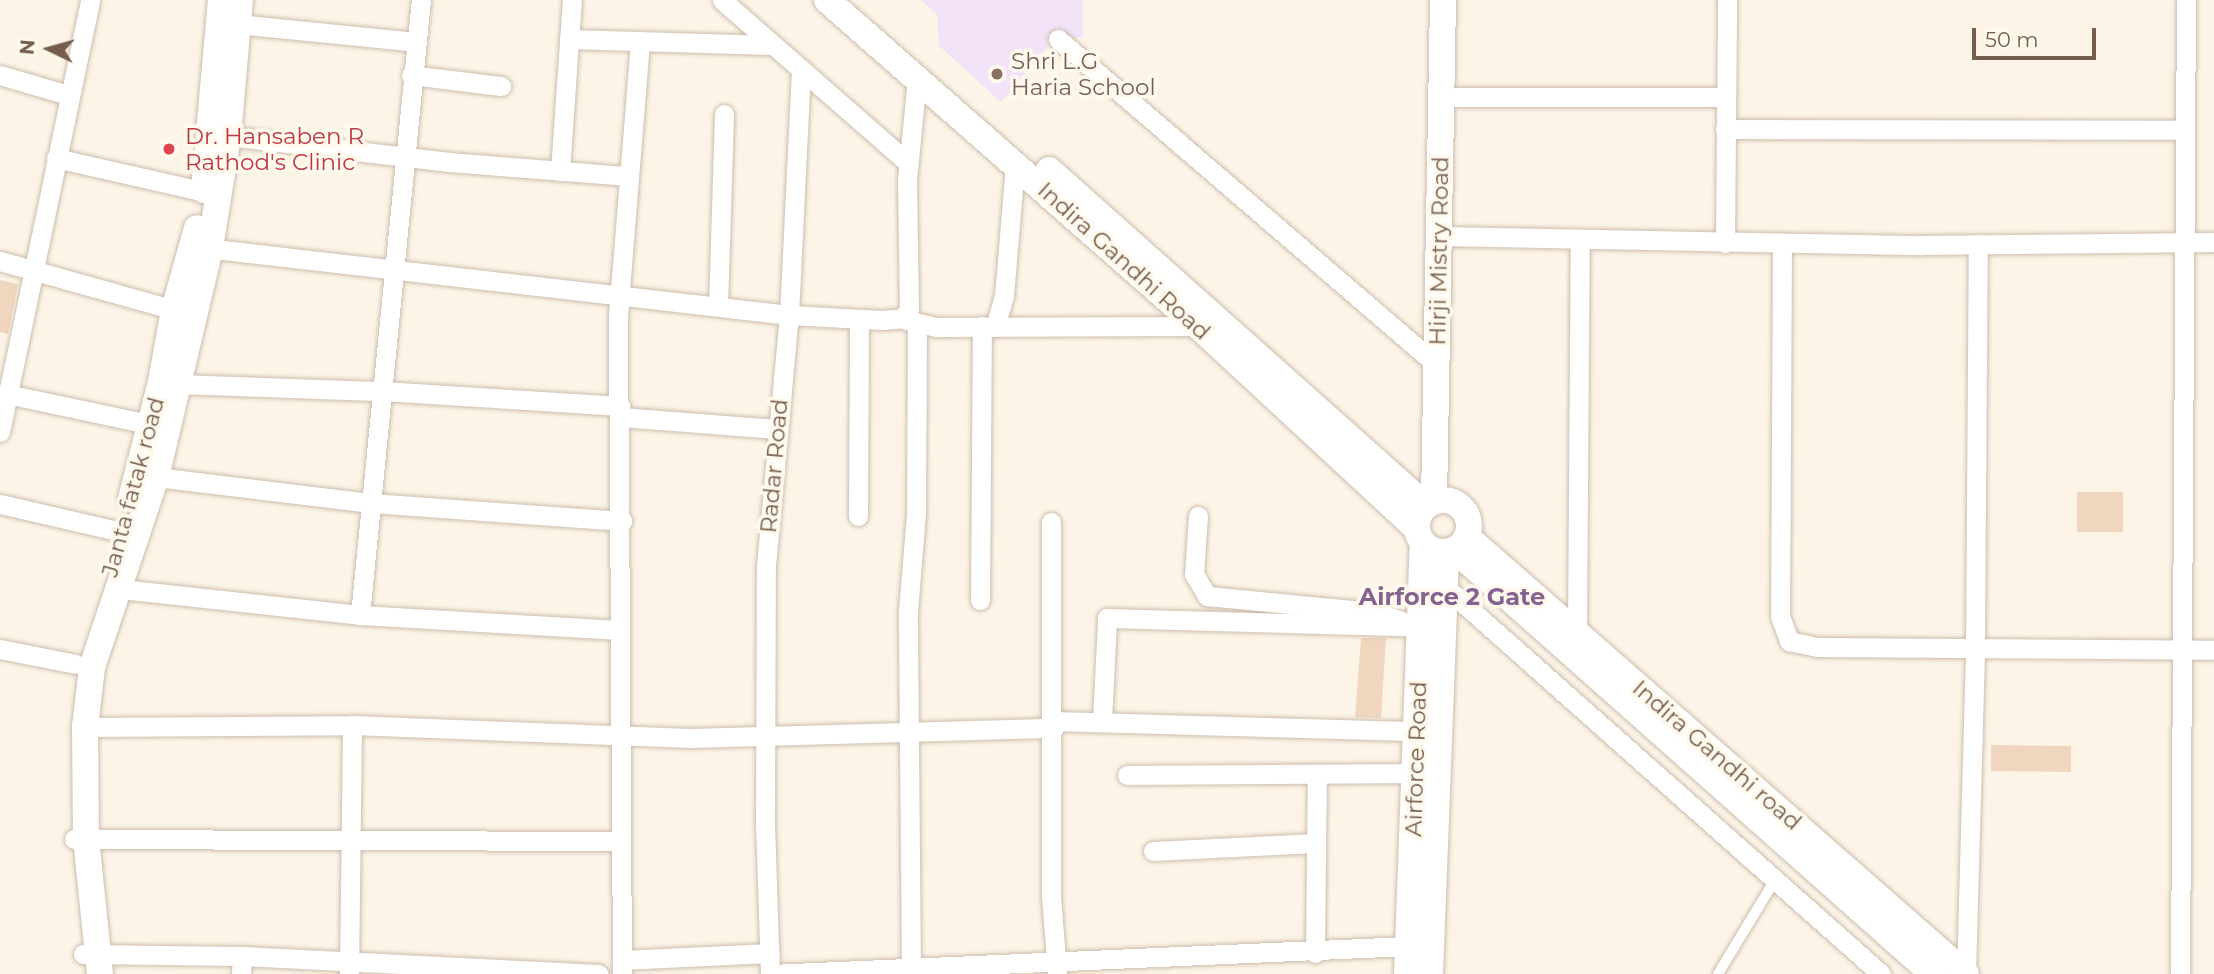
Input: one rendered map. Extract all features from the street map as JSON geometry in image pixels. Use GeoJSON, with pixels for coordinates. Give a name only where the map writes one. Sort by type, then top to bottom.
{"type":"FeatureCollection","features":[{"type":"Feature","properties":{"kind":"main road","name":"Janta fatak road"},"geometry":{"type":"LineString","coordinates":[[91,964],[80,839],[76,664],[131,534],[148,424],[161,382],[174,310],[201,247],[211,194],[221,0]]}},
{"type":"Feature","properties":{"kind":"main road","name":"Indira Gandhi Road"},"geometry":{"type":"LineString","coordinates":[[828,0],[1198,326],[1440,527]]}},
{"type":"Feature","properties":{"kind":"main road","name":"Indira Gandhi Road"},"geometry":{"type":"LineString","coordinates":[[855,0],[1360,442],[1440,527]]}},
{"type":"Feature","properties":{"kind":"main road","name":"Hirji Mistry Road"},"geometry":{"type":"LineString","coordinates":[[1440,527],[1437,365],[1448,237],[1443,0]]}},
{"type":"Feature","properties":{"kind":"main road","name":"Hirji Mistry Road"},"geometry":{"type":"LineString","coordinates":[[1440,527],[1457,0]]}},
{"type":"Feature","properties":{"kind":"main road"},"geometry":{"type":"LineString","coordinates":[[211,194],[228,136],[239,12]]}},
{"type":"Feature","properties":{"kind":"main road"},"geometry":{"type":"LineString","coordinates":[[80,839],[85,727],[97,640],[121,589],[131,534],[156,477],[178,384],[201,247]]}},
{"type":"Feature","properties":{"kind":"main road","name":"Airforce Road"},"geometry":{"type":"LineString","coordinates":[[1430,974],[1445,587],[1440,527]]}},
{"type":"Feature","properties":{"kind":"main road","name":"Airforce Road"},"geometry":{"type":"LineString","coordinates":[[1407,974],[1421,627],[1440,527]]}},
{"type":"Feature","properties":{"kind":"main road","name":"Indira Gandhi road"},"geometry":{"type":"LineString","coordinates":[[1440,527],[1577,632],[1966,974]]}},
{"type":"Feature","properties":{"kind":"main road","name":"Indira Gandhi road"},"geometry":{"type":"LineString","coordinates":[[1440,527],[1479,576],[1933,974]]}},
{"type":"Feature","properties":{"kind":"street"},"geometry":{"type":"LineString","coordinates":[[0,432],[7,394],[8,351],[32,270],[89,0]]}},
{"type":"Feature","properties":{"kind":"street"},"geometry":{"type":"LineString","coordinates":[[360,615],[406,157],[411,75],[421,0]]}},
{"type":"Feature","properties":{"kind":"street"},"geometry":{"type":"LineString","coordinates":[[560,171],[572,0]]}},
{"type":"Feature","properties":{"kind":"street"},"geometry":{"type":"LineString","coordinates":[[722,0],[908,163]]}},
{"type":"Feature","properties":{"kind":"street"},"geometry":{"type":"LineString","coordinates":[[1725,243],[1727,0]]}},
{"type":"Feature","properties":{"kind":"street"},"geometry":{"type":"LineString","coordinates":[[2180,974],[2186,0]]}},
{"type":"Feature","properties":{"kind":"street"},"geometry":{"type":"LineString","coordinates":[[239,12],[416,42]]}},
{"type":"Feature","properties":{"kind":"street"},"geometry":{"type":"LineString","coordinates":[[569,39],[774,45]]}},
{"type":"Feature","properties":{"kind":"street"},"geometry":{"type":"LineString","coordinates":[[1058,39],[1437,365]]}},
{"type":"Feature","properties":{"kind":"street"},"geometry":{"type":"LineString","coordinates":[[640,41],[619,293],[622,967],[770,953]]}},
{"type":"Feature","properties":{"kind":"street","name":"Radar Road"},"geometry":{"type":"LineString","coordinates":[[770,974],[764,737],[766,566],[789,315],[801,69]]}},
{"type":"Feature","properties":{"kind":"street"},"geometry":{"type":"LineString","coordinates":[[0,75],[68,95]]}},
{"type":"Feature","properties":{"kind":"street"},"geometry":{"type":"LineString","coordinates":[[411,75],[501,86]]}},
{"type":"Feature","properties":{"kind":"street"},"geometry":{"type":"LineString","coordinates":[[911,971],[912,730],[908,611],[917,475],[910,322],[908,163],[917,78]]}},
{"type":"Feature","properties":{"kind":"street"},"geometry":{"type":"LineString","coordinates":[[1455,97],[1725,97]]}},
{"type":"Feature","properties":{"kind":"street"},"geometry":{"type":"LineString","coordinates":[[718,306],[724,114]]}},
{"type":"Feature","properties":{"kind":"street"},"geometry":{"type":"LineString","coordinates":[[1725,130],[2185,130]]}},
{"type":"Feature","properties":{"kind":"street"},"geometry":{"type":"LineString","coordinates":[[228,136],[406,157],[628,176]]}},
{"type":"Feature","properties":{"kind":"street"},"geometry":{"type":"LineString","coordinates":[[56,158],[211,194]]}},
{"type":"Feature","properties":{"kind":"street"},"geometry":{"type":"LineString","coordinates":[[980,600],[988,326],[1004,296],[1015,165]]}},
{"type":"Feature","properties":{"kind":"street"},"geometry":{"type":"LineString","coordinates":[[1448,237],[1782,244],[2214,242]]}},
{"type":"Feature","properties":{"kind":"street"},"geometry":{"type":"LineString","coordinates":[[1577,632],[1580,241]]}},
{"type":"Feature","properties":{"kind":"street"},"geometry":{"type":"LineString","coordinates":[[1782,244],[1783,633],[1789,641],[1803,646],[2214,650]]}},
{"type":"Feature","properties":{"kind":"street"},"geometry":{"type":"LineString","coordinates":[[1966,974],[1975,648],[1978,244]]}},
{"type":"Feature","properties":{"kind":"street"},"geometry":{"type":"LineString","coordinates":[[201,247],[859,321],[988,326],[1198,326]]}},
{"type":"Feature","properties":{"kind":"street"},"geometry":{"type":"LineString","coordinates":[[0,261],[174,310]]}},
{"type":"Feature","properties":{"kind":"street"},"geometry":{"type":"LineString","coordinates":[[858,516],[859,321]]}},
{"type":"Feature","properties":{"kind":"street"},"geometry":{"type":"LineString","coordinates":[[178,384],[383,391],[777,429]]}},
{"type":"Feature","properties":{"kind":"street"},"geometry":{"type":"LineString","coordinates":[[7,394],[148,424]]}},
{"type":"Feature","properties":{"kind":"street"},"geometry":{"type":"LineString","coordinates":[[156,477],[371,503],[622,522]]}},
{"type":"Feature","properties":{"kind":"street"},"geometry":{"type":"LineString","coordinates":[[0,504],[131,534]]}},
{"type":"Feature","properties":{"kind":"street"},"geometry":{"type":"LineString","coordinates":[[1198,516],[1194,574],[1207,596],[1373,612],[1421,627]]}},
{"type":"Feature","properties":{"kind":"street"},"geometry":{"type":"LineString","coordinates":[[1051,522],[1054,725],[1051,896],[1057,968]]}},
{"type":"Feature","properties":{"kind":"street"},"geometry":{"type":"LineString","coordinates":[[1445,587],[1881,974]]}},
{"type":"Feature","properties":{"kind":"street"},"geometry":{"type":"LineString","coordinates":[[121,589],[360,615],[620,631]]}},
{"type":"Feature","properties":{"kind":"street"},"geometry":{"type":"LineString","coordinates":[[1102,722],[1107,618],[1421,627]]}},
{"type":"Feature","properties":{"kind":"street"},"geometry":{"type":"LineString","coordinates":[[0,649],[76,664]]}},
{"type":"Feature","properties":{"kind":"street"},"geometry":{"type":"LineString","coordinates":[[85,727],[352,725],[764,737],[1102,722],[1418,732]]}},
{"type":"Feature","properties":{"kind":"street"},"geometry":{"type":"LineString","coordinates":[[349,968],[352,725]]}},
{"type":"Feature","properties":{"kind":"street"},"geometry":{"type":"LineString","coordinates":[[1127,775],[1416,773]]}},
{"type":"Feature","properties":{"kind":"street"},"geometry":{"type":"LineString","coordinates":[[1315,953],[1317,774]]}},
{"type":"Feature","properties":{"kind":"street"},"geometry":{"type":"LineString","coordinates":[[80,839],[621,841]]}},
{"type":"Feature","properties":{"kind":"street"},"geometry":{"type":"LineString","coordinates":[[1153,850],[1316,843]]}},
{"type":"Feature","properties":{"kind":"street"},"geometry":{"type":"LineString","coordinates":[[770,974],[1139,966],[1408,946]]}},
{"type":"Feature","properties":{"kind":"street"},"geometry":{"type":"LineString","coordinates":[[91,964],[599,974]]}},
{"type":"Feature","properties":{"kind":"lane"},"geometry":{"type":"LineString","coordinates":[[1718,974],[1775,880]]}},
{"type":"Feature","properties":{"kind":"shaded area","name":"Shri L.G Haria School"},"geometry":{"type":"Polygon","coordinates":[[[921,0],[1083,0],[1083,37],[1052,41],[1001,102],[939,46],[937,14],[921,0]]]}},
{"type":"Feature","properties":{"kind":"building"},"geometry":{"type":"Polygon","coordinates":[[[0,280],[18,284],[8,334],[0,332],[0,280]]]}},
{"type":"Feature","properties":{"kind":"building"},"geometry":{"type":"Polygon","coordinates":[[[2077,492],[2123,492],[2123,532],[2077,532],[2077,492]]]}},
{"type":"Feature","properties":{"kind":"building"},"geometry":{"type":"Polygon","coordinates":[[[1361,638],[1386,638],[1381,718],[1355,717],[1361,638]]]}},
{"type":"Feature","properties":{"kind":"building"},"geometry":{"type":"Polygon","coordinates":[[[1991,745],[2071,746],[2071,772],[1991,771],[1991,745]]]}},
{"type":"Feature","properties":{"kind":"place","name":"Shri L.G Haria School"},"geometry":{"type":"Point","coordinates":[997,74]}},
{"type":"Feature","properties":{"kind":"place","name":"Dr. Hansaben R Rathod's Clinic"},"geometry":{"type":"Point","coordinates":[169,149]}},
{"type":"Feature","properties":{"kind":"district","name":"Airforce 2 Gate"},"geometry":{"type":"Point","coordinates":[1452,597]}}]}
